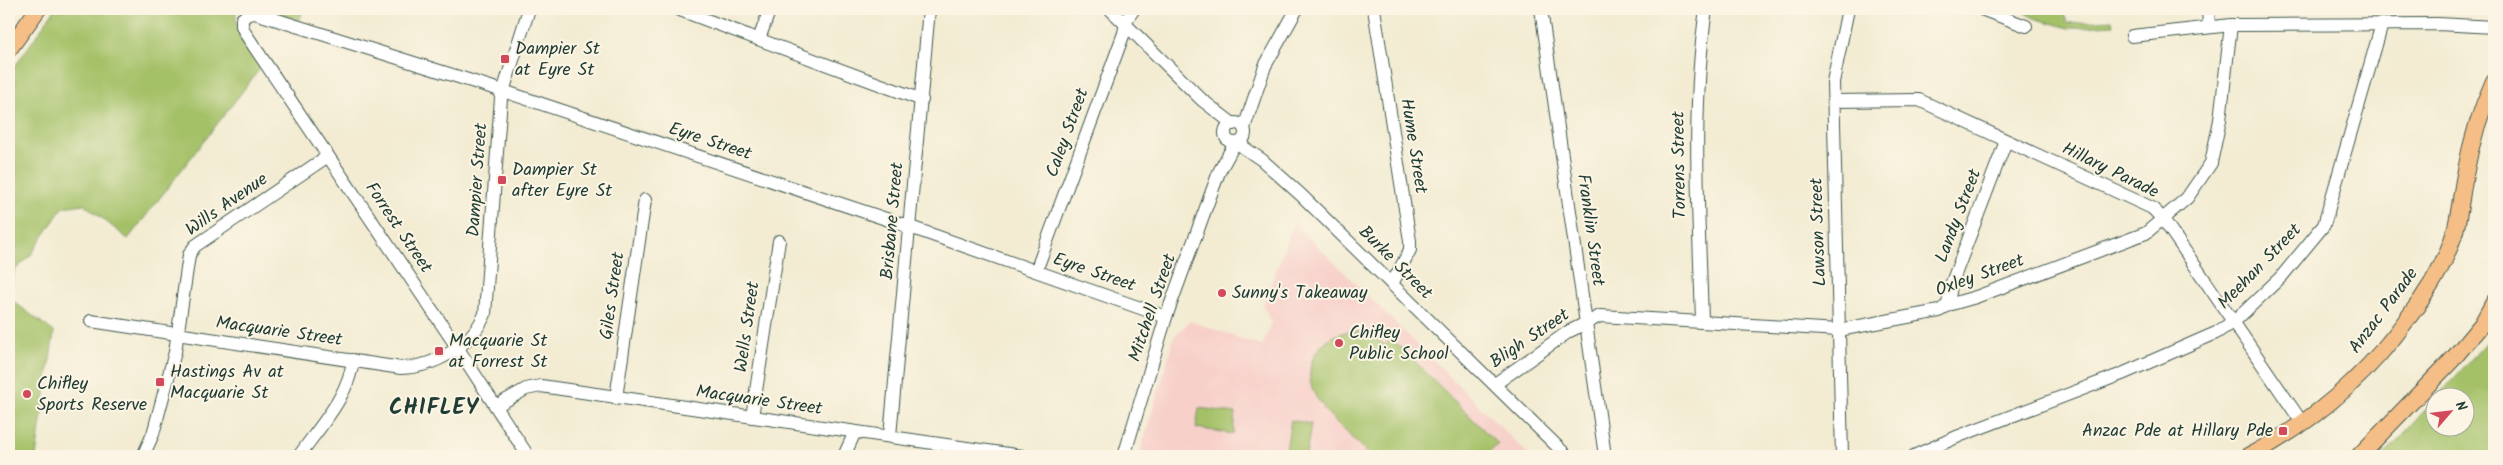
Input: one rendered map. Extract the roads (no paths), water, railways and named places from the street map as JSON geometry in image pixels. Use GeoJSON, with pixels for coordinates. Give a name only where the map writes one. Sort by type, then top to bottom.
{"type":"FeatureCollection","features":[{"type":"Feature","properties":{"kind":"main road"},"geometry":{"type":"LineString","coordinates":[[9,49],[38,9]]}},
{"type":"Feature","properties":{"kind":"main road","name":"Anzac Parade"},"geometry":{"type":"LineString","coordinates":[[2249,456],[2303,424],[2349,387],[2391,342],[2429,288],[2443,262],[2455,231],[2471,144],[2482,108],[2494,81]]}},
{"type":"Feature","properties":{"kind":"main road"},"geometry":{"type":"LineString","coordinates":[[2359,456],[2452,360],[2482,324],[2494,302]]}},
{"type":"Feature","properties":{"kind":"street","name":"Dampier Street"},"geometry":{"type":"LineString","coordinates":[[457,347],[475,332],[485,314],[488,299],[502,91],[529,9]]}},
{"type":"Feature","properties":{"kind":"street"},"geometry":{"type":"LineString","coordinates":[[677,9],[922,100]]}},
{"type":"Feature","properties":{"kind":"street"},"geometry":{"type":"LineString","coordinates":[[759,39],[770,9]]}},
{"type":"Feature","properties":{"kind":"street","name":"Brisbane Street"},"geometry":{"type":"LineString","coordinates":[[890,436],[929,9]]}},
{"type":"Feature","properties":{"kind":"street","name":"Burke Street"},"geometry":{"type":"LineString","coordinates":[[1110,9],[1262,160],[1392,284],[1567,456]]}},
{"type":"Feature","properties":{"kind":"street","name":"Caley Street"},"geometry":{"type":"LineString","coordinates":[[1036,271],[1126,25],[1134,9]]}},
{"type":"Feature","properties":{"kind":"street","name":"Mitchell Street"},"geometry":{"type":"LineString","coordinates":[[1124,456],[1166,317],[1219,172],[1218,165],[1296,9]]}},
{"type":"Feature","properties":{"kind":"street","name":"Hume Street"},"geometry":{"type":"LineString","coordinates":[[1374,9],[1410,241],[1410,250],[1392,284]]}},
{"type":"Feature","properties":{"kind":"street","name":"Franklin Street"},"geometry":{"type":"LineString","coordinates":[[1541,9],[1605,456]]}},
{"type":"Feature","properties":{"kind":"street","name":"Torrens Street"},"geometry":{"type":"LineString","coordinates":[[1702,320],[1696,132],[1699,60],[1706,9]]}},
{"type":"Feature","properties":{"kind":"street","name":"Lawson Street"},"geometry":{"type":"LineString","coordinates":[[1842,456],[1840,330],[1833,148],[1833,82],[1848,9]]}},
{"type":"Feature","properties":{"kind":"street"},"geometry":{"type":"LineString","coordinates":[[1981,9],[2026,26]]}},
{"type":"Feature","properties":{"kind":"street"},"geometry":{"type":"LineString","coordinates":[[2208,9],[2209,27]]}},
{"type":"Feature","properties":{"kind":"street","name":"Eyre Street"},"geometry":{"type":"LineString","coordinates":[[242,20],[248,14],[255,13],[502,91],[910,227],[1166,317]]}},
{"type":"Feature","properties":{"kind":"street","name":"Forrest Street"},"geometry":{"type":"LineString","coordinates":[[242,20],[245,33],[457,347],[528,456]]}},
{"type":"Feature","properties":{"kind":"street"},"geometry":{"type":"LineString","coordinates":[[2132,36],[2231,25],[2382,24],[2494,27]]}},
{"type":"Feature","properties":{"kind":"street","name":"Meehan Street"},"geometry":{"type":"LineString","coordinates":[[1914,456],[1959,436],[2122,374],[2216,333],[2234,322],[2282,276],[2324,225],[2382,24]]}},
{"type":"Feature","properties":{"kind":"street","name":"Oxley Street"},"geometry":{"type":"LineString","coordinates":[[1585,322],[1604,315],[1840,330],[1938,311],[1948,305],[2104,250],[2146,233],[2186,198],[2211,163],[2220,120],[2231,25]]}},
{"type":"Feature","properties":{"kind":"street","name":"Hillary Parade"},"geometry":{"type":"LineString","coordinates":[[1834,101],[1919,100],[2006,142],[2152,208],[2163,218],[2303,424]]}},
{"type":"Feature","properties":{"kind":"street","name":"Landy Street"},"geometry":{"type":"LineString","coordinates":[[1948,305],[1952,285],[2006,142]]}},
{"type":"Feature","properties":{"kind":"street","name":"Wills Avenue"},"geometry":{"type":"LineString","coordinates":[[143,456],[153,434],[175,352],[189,255],[195,246],[328,156]]}},
{"type":"Feature","properties":{"kind":"street","name":"Giles Street"},"geometry":{"type":"LineString","coordinates":[[616,398],[645,200]]}},
{"type":"Feature","properties":{"kind":"street","name":"Wells Street"},"geometry":{"type":"LineString","coordinates":[[752,417],[779,241]]}},
{"type":"Feature","properties":{"kind":"street","name":"Macquarie Street"},"geometry":{"type":"LineString","coordinates":[[91,320],[402,368],[416,368],[435,362],[457,347]]}},
{"type":"Feature","properties":{"kind":"street","name":"Bligh Street"},"geometry":{"type":"LineString","coordinates":[[1495,384],[1585,322]]}},
{"type":"Feature","properties":{"kind":"street"},"geometry":{"type":"LineString","coordinates":[[299,456],[345,388],[351,376],[353,360]]}},
{"type":"Feature","properties":{"kind":"street","name":"Macquarie Street"},"geometry":{"type":"LineString","coordinates":[[496,406],[526,389],[541,386],[1022,456]]}},
{"type":"Feature","properties":{"kind":"street"},"geometry":{"type":"LineString","coordinates":[[844,456],[855,432]]}},
{"type":"Feature","properties":{"kind":"place","name":"Dampier St at Eyre St"},"geometry":{"type":"Point","coordinates":[505,59]}},
{"type":"Feature","properties":{"kind":"place","name":"Dampier St after Eyre St"},"geometry":{"type":"Point","coordinates":[502,180]}},
{"type":"Feature","properties":{"kind":"place","name":"Sunny's Takeaway"},"geometry":{"type":"Point","coordinates":[1222,293]}},
{"type":"Feature","properties":{"kind":"place","name":"Chifley Public School"},"geometry":{"type":"Point","coordinates":[1339,343]}},
{"type":"Feature","properties":{"kind":"place","name":"Macquarie St at Forrest St"},"geometry":{"type":"Point","coordinates":[439,351]}},
{"type":"Feature","properties":{"kind":"place","name":"Hastings Av at Macquarie St"},"geometry":{"type":"Point","coordinates":[160,382]}},
{"type":"Feature","properties":{"kind":"place","name":"Chifley Sports Reserve"},"geometry":{"type":"Point","coordinates":[27,394]}},
{"type":"Feature","properties":{"kind":"place","name":"Anzac Pde at Hillary Pde"},"geometry":{"type":"Point","coordinates":[2283,431]}},
{"type":"Feature","properties":{"kind":"district","name":"CHIFLEY"},"geometry":{"type":"Point","coordinates":[434,408]}}]}
